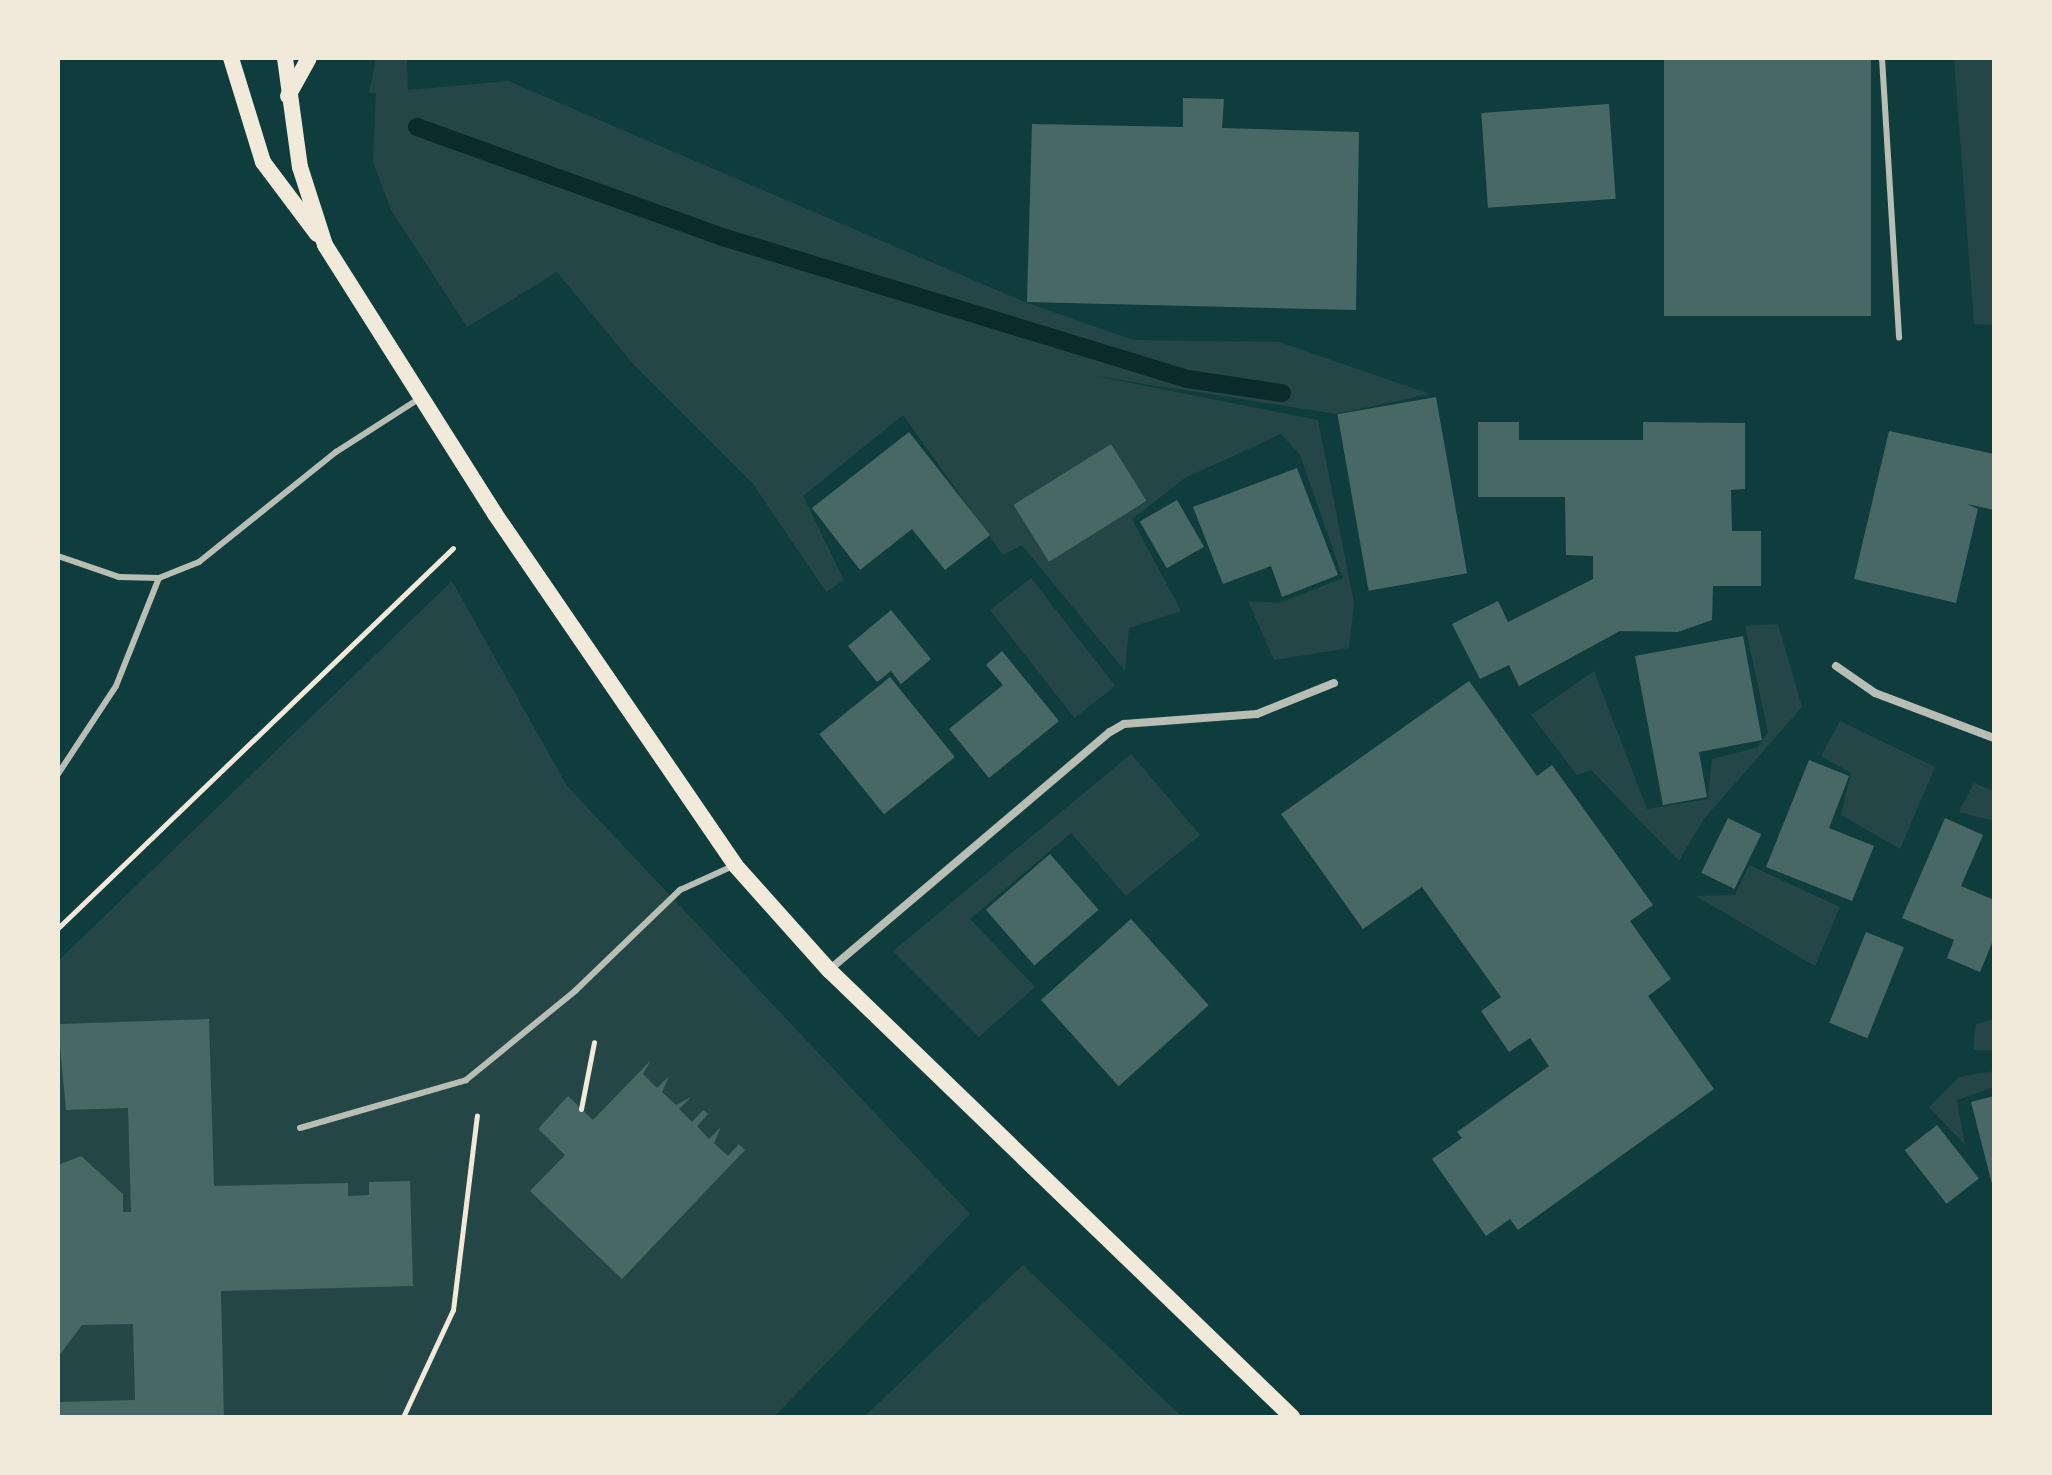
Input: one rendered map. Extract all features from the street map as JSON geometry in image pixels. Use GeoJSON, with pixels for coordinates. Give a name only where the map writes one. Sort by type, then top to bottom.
{"type":"FeatureCollection","features":[{"type":"Feature","properties":{"kind":"main road"},"geometry":{"type":"LineString","coordinates":[[231,58],[263,162],[325,245],[735,865],[829,970],[1292,1417]]}},
{"type":"Feature","properties":{"kind":"main road"},"geometry":{"type":"LineString","coordinates":[[285,58],[287,98],[325,245]]}},
{"type":"Feature","properties":{"kind":"main road"},"geometry":{"type":"LineString","coordinates":[[287,98],[309,58]]}},
{"type":"Feature","properties":{"kind":"street"},"geometry":{"type":"LineString","coordinates":[[1836,666],[1875,693],[1994,738]]}},
{"type":"Feature","properties":{"kind":"street"},"geometry":{"type":"LineString","coordinates":[[829,970],[1110,732],[1124,724],[1257,714],[1334,683]]}},
{"type":"Feature","properties":{"kind":"lane"},"geometry":{"type":"LineString","coordinates":[[1882,58],[1899,337]]}},
{"type":"Feature","properties":{"kind":"lane"},"geometry":{"type":"LineString","coordinates":[[58,556],[83,569],[159,578],[199,562],[336,452],[423,396]]}},
{"type":"Feature","properties":{"kind":"lane"},"geometry":{"type":"LineString","coordinates":[[58,774],[116,686],[159,578]]}},
{"type":"Feature","properties":{"kind":"lane"},"geometry":{"type":"LineString","coordinates":[[300,1128],[466,1080],[575,991],[680,890],[735,865]]}},
{"type":"Feature","properties":{"kind":"path"},"geometry":{"type":"LineString","coordinates":[[58,928],[453,548]]}},
{"type":"Feature","properties":{"kind":"path"},"geometry":{"type":"LineString","coordinates":[[581,1109],[594,1042]]}},
{"type":"Feature","properties":{"kind":"path"},"geometry":{"type":"LineString","coordinates":[[403,1417],[453,1310],[469,1137],[480,1107]]}},
{"type":"Feature","properties":{"kind":"shaded area"},"geometry":{"type":"Polygon","coordinates":[[[376,58],[407,58],[408,90],[508,81],[1022,301],[1133,340],[1279,342],[1430,394],[1336,414],[1095,376],[1318,420],[1354,603],[1349,648],[1274,660],[1248,601],[1279,603],[1343,578],[1300,455],[1281,434],[1185,478],[1132,519],[1181,611],[1129,628],[1125,671],[1022,545],[1003,555],[903,415],[803,496],[844,580],[826,592],[753,484],[635,366],[557,272],[467,327],[391,210],[373,162],[376,93],[369,93],[376,58]]]}},
{"type":"Feature","properties":{"kind":"shaded area"},"geometry":{"type":"Polygon","coordinates":[[[1954,58],[1994,58],[1994,325],[1974,324],[1954,58]]]}},
{"type":"Feature","properties":{"kind":"shaded area"},"geometry":{"type":"Polygon","coordinates":[[[1031,578],[1115,686],[1074,718],[990,610],[1031,578]]]}},
{"type":"Feature","properties":{"kind":"shaded area"},"geometry":{"type":"Polygon","coordinates":[[[452,581],[567,786],[970,1214],[774,1417],[58,1417],[58,961],[452,581]]]}},
{"type":"Feature","properties":{"kind":"shaded area"},"geometry":{"type":"Polygon","coordinates":[[[1778,624],[1802,707],[1703,820],[1679,861],[1591,770],[1577,775],[1531,715],[1594,671],[1647,809],[1708,799],[1712,759],[1758,747],[1768,732],[1745,626],[1778,624]]]}},
{"type":"Feature","properties":{"kind":"shaded area"},"geometry":{"type":"Polygon","coordinates":[[[1840,721],[1935,767],[1900,849],[1841,815],[1851,773],[1821,756],[1840,721]]]}},
{"type":"Feature","properties":{"kind":"shaded area"},"geometry":{"type":"Polygon","coordinates":[[[1131,754],[1200,835],[1126,896],[1071,833],[970,919],[1035,987],[979,1037],[893,951],[1131,754]]]}},
{"type":"Feature","properties":{"kind":"shaded area"},"geometry":{"type":"Polygon","coordinates":[[[1974,783],[1994,791],[1994,821],[1959,812],[1974,783]]]}},
{"type":"Feature","properties":{"kind":"shaded area"},"geometry":{"type":"Polygon","coordinates":[[[1749,865],[1840,907],[1815,966],[1696,896],[1735,895],[1749,865]]]}},
{"type":"Feature","properties":{"kind":"shaded area"},"geometry":{"type":"Polygon","coordinates":[[[1994,1019],[1994,1050],[1973,1050],[1976,1024],[1994,1019]]]}},
{"type":"Feature","properties":{"kind":"shaded area"},"geometry":{"type":"Polygon","coordinates":[[[1994,1071],[1994,1087],[1957,1100],[1965,1145],[1929,1107],[1959,1077],[1994,1071]]]}},
{"type":"Feature","properties":{"kind":"shaded area"},"geometry":{"type":"Polygon","coordinates":[[[1023,1265],[1182,1417],[864,1417],[1023,1265]]]}},
{"type":"Feature","properties":{"kind":"building"},"geometry":{"type":"Polygon","coordinates":[[[1664,58],[1871,58],[1871,316],[1664,316],[1664,58]]]}},
{"type":"Feature","properties":{"kind":"building"},"geometry":{"type":"Polygon","coordinates":[[[1183,98],[1224,99],[1222,128],[1359,132],[1356,310],[1027,302],[1032,124],[1183,127],[1183,98]]]}},
{"type":"Feature","properties":{"kind":"building"},"geometry":{"type":"Polygon","coordinates":[[[1609,104],[1616,199],[1488,208],[1481,113],[1609,104]]]}},
{"type":"Feature","properties":{"kind":"building"},"geometry":{"type":"Polygon","coordinates":[[[1436,397],[1467,573],[1369,591],[1338,414],[1436,397]]]}},
{"type":"Feature","properties":{"kind":"building"},"geometry":{"type":"Polygon","coordinates":[[[1478,422],[1519,422],[1519,440],[1643,440],[1643,422],[1745,423],[1745,489],[1731,490],[1732,531],[1761,531],[1761,586],[1713,586],[1712,620],[1678,632],[1620,631],[1519,686],[1509,665],[1480,679],[1452,624],[1498,601],[1508,622],[1593,579],[1593,556],[1566,555],[1565,497],[1478,497],[1478,422]]]}},
{"type":"Feature","properties":{"kind":"building"},"geometry":{"type":"Polygon","coordinates":[[[1889,431],[1994,454],[1994,510],[1967,504],[1978,509],[1956,603],[1854,579],[1889,431]]]}},
{"type":"Feature","properties":{"kind":"building"},"geometry":{"type":"Polygon","coordinates":[[[909,432],[990,535],[945,570],[912,529],[860,570],[812,508],[909,432]]]}},
{"type":"Feature","properties":{"kind":"building"},"geometry":{"type":"Polygon","coordinates":[[[1111,444],[1147,501],[1049,562],[1013,505],[1111,444]]]}},
{"type":"Feature","properties":{"kind":"building"},"geometry":{"type":"Polygon","coordinates":[[[1297,468],[1338,575],[1282,597],[1271,566],[1223,584],[1193,507],[1297,468]]]}},
{"type":"Feature","properties":{"kind":"building"},"geometry":{"type":"Polygon","coordinates":[[[1177,500],[1204,547],[1167,568],[1140,522],[1177,500]]]}},
{"type":"Feature","properties":{"kind":"building"},"geometry":{"type":"Polygon","coordinates":[[[891,610],[931,659],[901,684],[891,671],[877,682],[848,646],[891,610]]]}},
{"type":"Feature","properties":{"kind":"building"},"geometry":{"type":"Polygon","coordinates":[[[1743,636],[1762,740],[1699,752],[1707,797],[1663,805],[1635,656],[1743,636]]]}},
{"type":"Feature","properties":{"kind":"building"},"geometry":{"type":"Polygon","coordinates":[[[1002,651],[1059,721],[989,778],[949,729],[1003,685],[986,665],[1002,651]]]}},
{"type":"Feature","properties":{"kind":"building"},"geometry":{"type":"Polygon","coordinates":[[[890,677],[955,757],[884,814],[819,734],[890,677]]]}},
{"type":"Feature","properties":{"kind":"building"},"geometry":{"type":"Polygon","coordinates":[[[1469,681],[1537,776],[1552,765],[1653,905],[1630,921],[1671,979],[1648,996],[1714,1089],[1518,1230],[1510,1219],[1486,1236],[1432,1159],[1462,1138],[1457,1132],[1549,1066],[1530,1038],[1509,1052],[1481,1011],[1501,997],[1422,887],[1363,929],[1281,814],[1469,681]]]}},
{"type":"Feature","properties":{"kind":"building"},"geometry":{"type":"Polygon","coordinates":[[[1809,760],[1849,776],[1829,828],[1874,846],[1852,901],[1766,867],[1809,760]]]}},
{"type":"Feature","properties":{"kind":"building"},"geometry":{"type":"Polygon","coordinates":[[[1728,818],[1761,834],[1735,889],[1701,873],[1728,818]]]}},
{"type":"Feature","properties":{"kind":"building"},"geometry":{"type":"Polygon","coordinates":[[[1945,818],[1983,835],[1961,886],[1994,900],[1994,938],[1980,972],[1947,958],[1954,940],[1902,918],[1945,818]]]}},
{"type":"Feature","properties":{"kind":"building"},"geometry":{"type":"Polygon","coordinates":[[[1050,854],[1099,910],[1034,966],[986,910],[1050,854]]]}},
{"type":"Feature","properties":{"kind":"building"},"geometry":{"type":"Polygon","coordinates":[[[1131,919],[1209,1005],[1119,1086],[1041,1000],[1131,919]]]}},
{"type":"Feature","properties":{"kind":"building"},"geometry":{"type":"Polygon","coordinates":[[[1866,932],[1904,947],[1867,1038],[1829,1023],[1866,932]]]}},
{"type":"Feature","properties":{"kind":"building"},"geometry":{"type":"Polygon","coordinates":[[[209,1019],[214,1186],[348,1183],[348,1196],[369,1195],[369,1182],[410,1181],[413,1286],[221,1291],[224,1417],[58,1417],[58,1402],[135,1400],[133,1324],[82,1325],[58,1357],[58,1165],[81,1156],[123,1194],[123,1212],[131,1212],[128,1108],[66,1110],[58,1024],[209,1019]]]}},
{"type":"Feature","properties":{"kind":"building"},"geometry":{"type":"Polygon","coordinates":[[[651,1060],[643,1074],[657,1088],[669,1076],[662,1092],[676,1105],[691,1097],[679,1109],[692,1122],[703,1110],[708,1114],[697,1126],[709,1139],[721,1127],[714,1143],[728,1156],[739,1144],[745,1150],[622,1279],[530,1191],[565,1155],[538,1129],[568,1096],[593,1120],[651,1060]]]}},
{"type":"Feature","properties":{"kind":"building"},"geometry":{"type":"Polygon","coordinates":[[[1994,1096],[1994,1188],[1993,1188],[1971,1102],[1994,1096]]]}},
{"type":"Feature","properties":{"kind":"building"},"geometry":{"type":"Polygon","coordinates":[[[1937,1125],[1979,1179],[1947,1204],[1905,1150],[1937,1125]]]}},
{"type":"Feature","properties":{"kind":"waterway"},"geometry":{"type":"LineString","coordinates":[[417,127],[726,238],[1188,379],[1282,393]]}}]}
